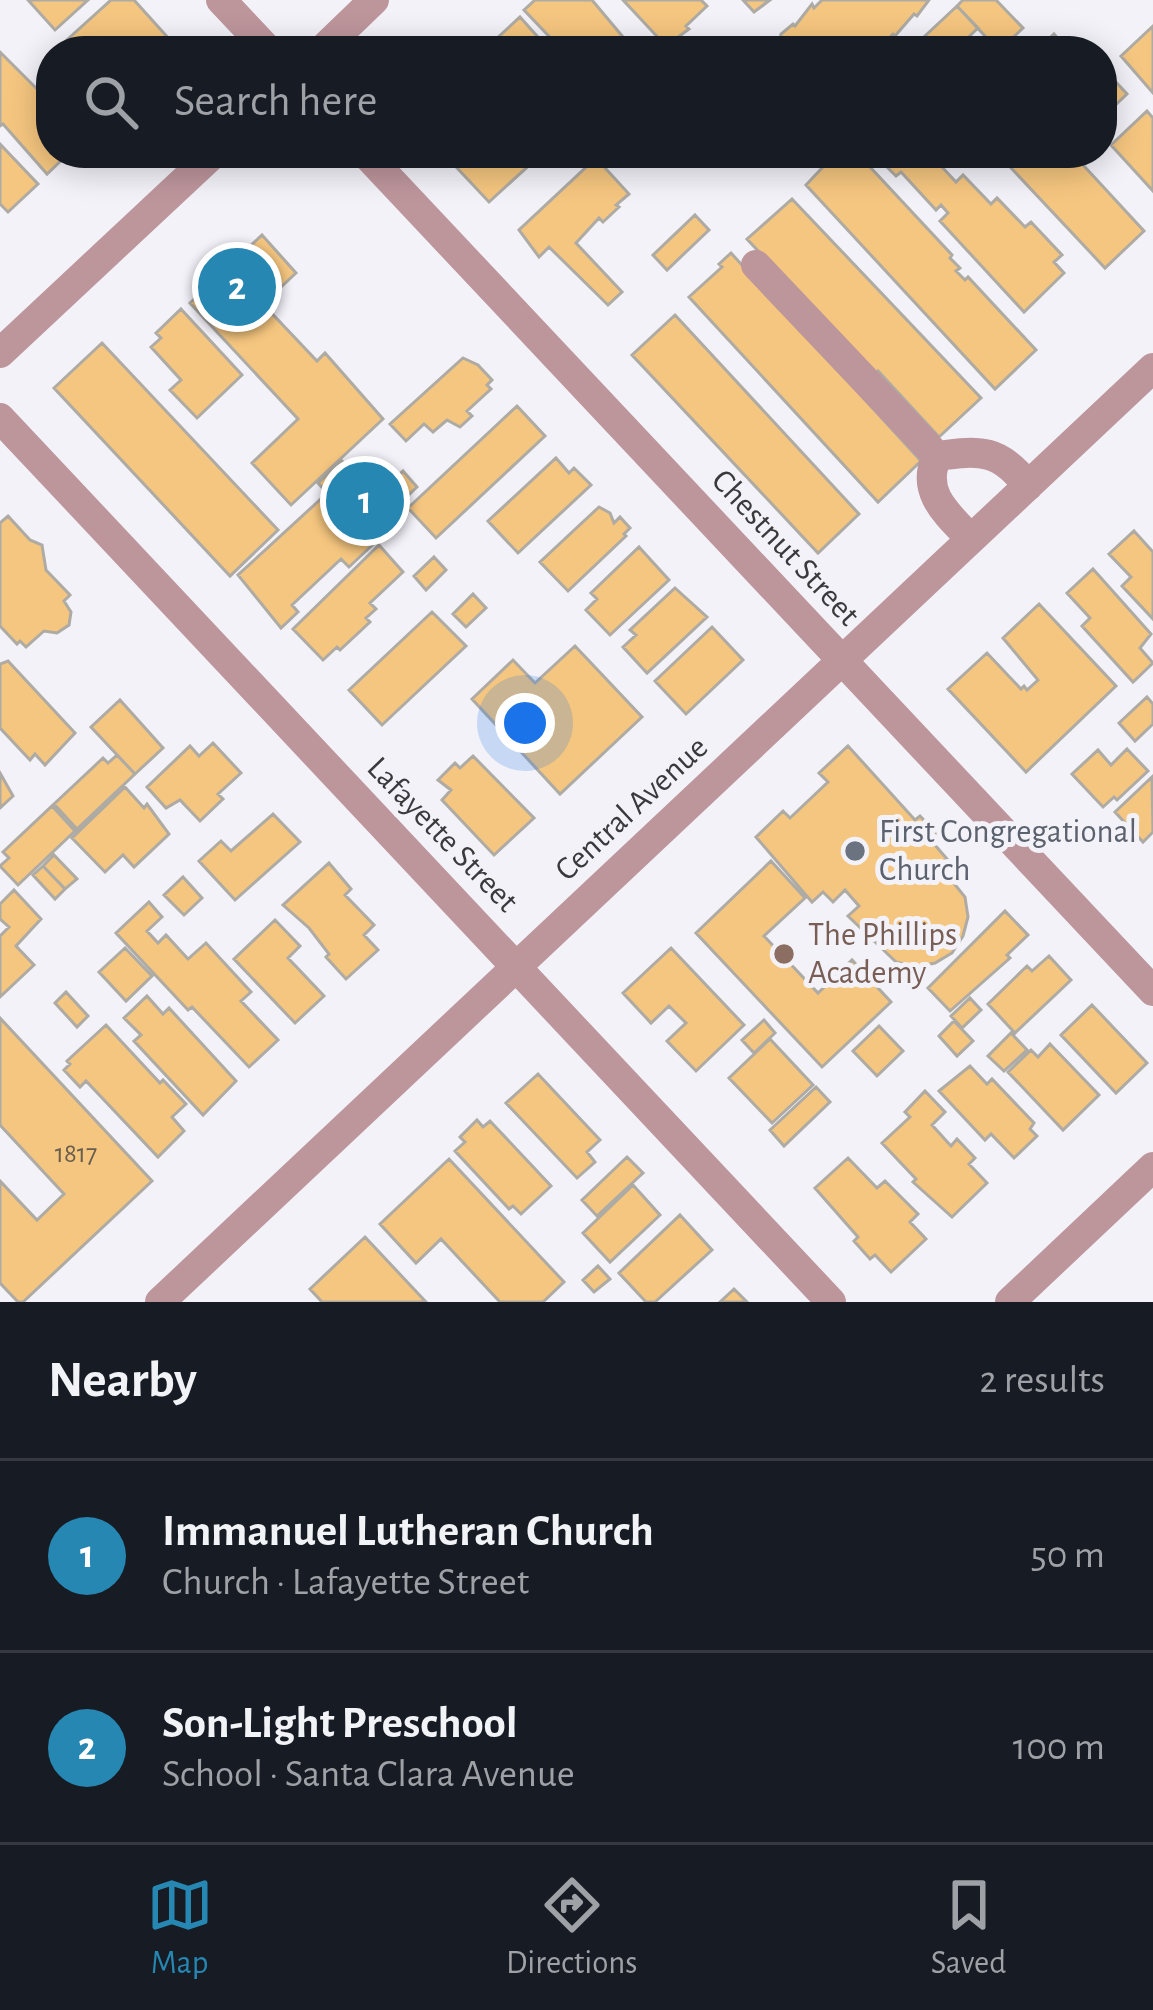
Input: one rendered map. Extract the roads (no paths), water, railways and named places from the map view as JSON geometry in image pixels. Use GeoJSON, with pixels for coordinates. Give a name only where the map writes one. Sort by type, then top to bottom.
{"type":"FeatureCollection","features":[{"type":"Feature","properties":{"kind":"street"},"geometry":{"type":"LineString","coordinates":[[221,0],[255,36]]}},
{"type":"Feature","properties":{"kind":"street"},"geometry":{"type":"LineString","coordinates":[[337,36],[374,0]]}},
{"type":"Feature","properties":{"kind":"street"},"geometry":{"type":"LineString","coordinates":[[0,353],[198,168]]}},
{"type":"Feature","properties":{"kind":"street","name":"Chestnut Street"},"geometry":{"type":"LineString","coordinates":[[379,168],[1153,991]]}},
{"type":"Feature","properties":{"kind":"street"},"geometry":{"type":"LineString","coordinates":[[756,266],[937,456]]}},
{"type":"Feature","properties":{"kind":"street","name":"Central Avenue"},"geometry":{"type":"LineString","coordinates":[[160,1302],[1153,368]]}},
{"type":"Feature","properties":{"kind":"street","name":"Lafayette Street"},"geometry":{"type":"LineString","coordinates":[[0,418],[832,1302]]}},
{"type":"Feature","properties":{"kind":"street"},"geometry":{"type":"LineString","coordinates":[[937,456],[993,455],[1010,463],[1028,486]]}},
{"type":"Feature","properties":{"kind":"street"},"geometry":{"type":"LineString","coordinates":[[937,456],[930,486],[938,504],[970,539]]}},
{"type":"Feature","properties":{"kind":"street"},"geometry":{"type":"LineString","coordinates":[[1010,1302],[1153,1167]]}},
{"type":"Feature","properties":{"kind":"place","name":"Son-Light Preschool"},"geometry":{"type":"Point","coordinates":[237,287]}},
{"type":"Feature","properties":{"kind":"place","name":"Immanuel Lutheran Church"},"geometry":{"type":"Point","coordinates":[365,501]}},
{"type":"Feature","properties":{"kind":"place","name":"First Congregational Church"},"geometry":{"type":"Point","coordinates":[855,851]}},
{"type":"Feature","properties":{"kind":"place","name":"The Phillips Academy"},"geometry":{"type":"Point","coordinates":[784,954]}}]}
